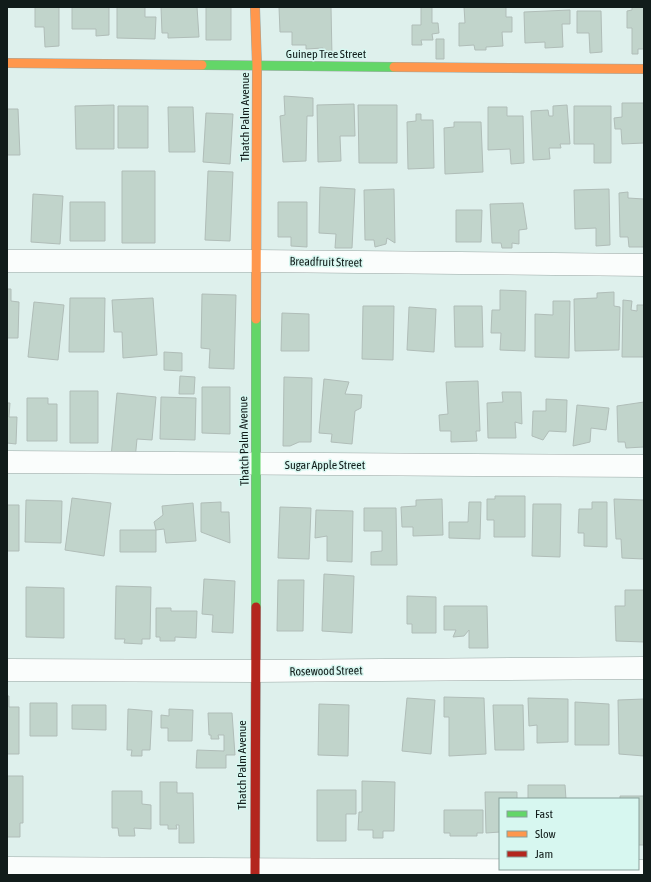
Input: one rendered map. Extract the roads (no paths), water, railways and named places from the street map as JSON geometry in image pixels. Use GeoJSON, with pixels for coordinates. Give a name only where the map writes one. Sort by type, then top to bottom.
{"type":"FeatureCollection","features":[{"type":"Feature","properties":{"kind":"street","name":"Thatch Palm Avenue"},"geometry":{"type":"LineString","coordinates":[[255,7],[258,66],[255,437],[257,465],[254,671],[255,872]]}},
{"type":"Feature","properties":{"kind":"street","name":"Guinep Tree Street"},"geometry":{"type":"LineString","coordinates":[[7,63],[644,69]]}},
{"type":"Feature","properties":{"kind":"street","name":"Breadfruit Street"},"geometry":{"type":"LineString","coordinates":[[7,261],[256,261],[644,265]]}},
{"type":"Feature","properties":{"kind":"street","name":"Sugar Apple Street"},"geometry":{"type":"LineString","coordinates":[[7,462],[257,465],[644,466]]}},
{"type":"Feature","properties":{"kind":"street","name":"Rosewood Street"},"geometry":{"type":"LineString","coordinates":[[7,670],[254,671],[644,668]]}},
{"type":"Feature","properties":{"kind":"street"},"geometry":{"type":"LineString","coordinates":[[7,868],[255,872],[644,871]]}}]}
